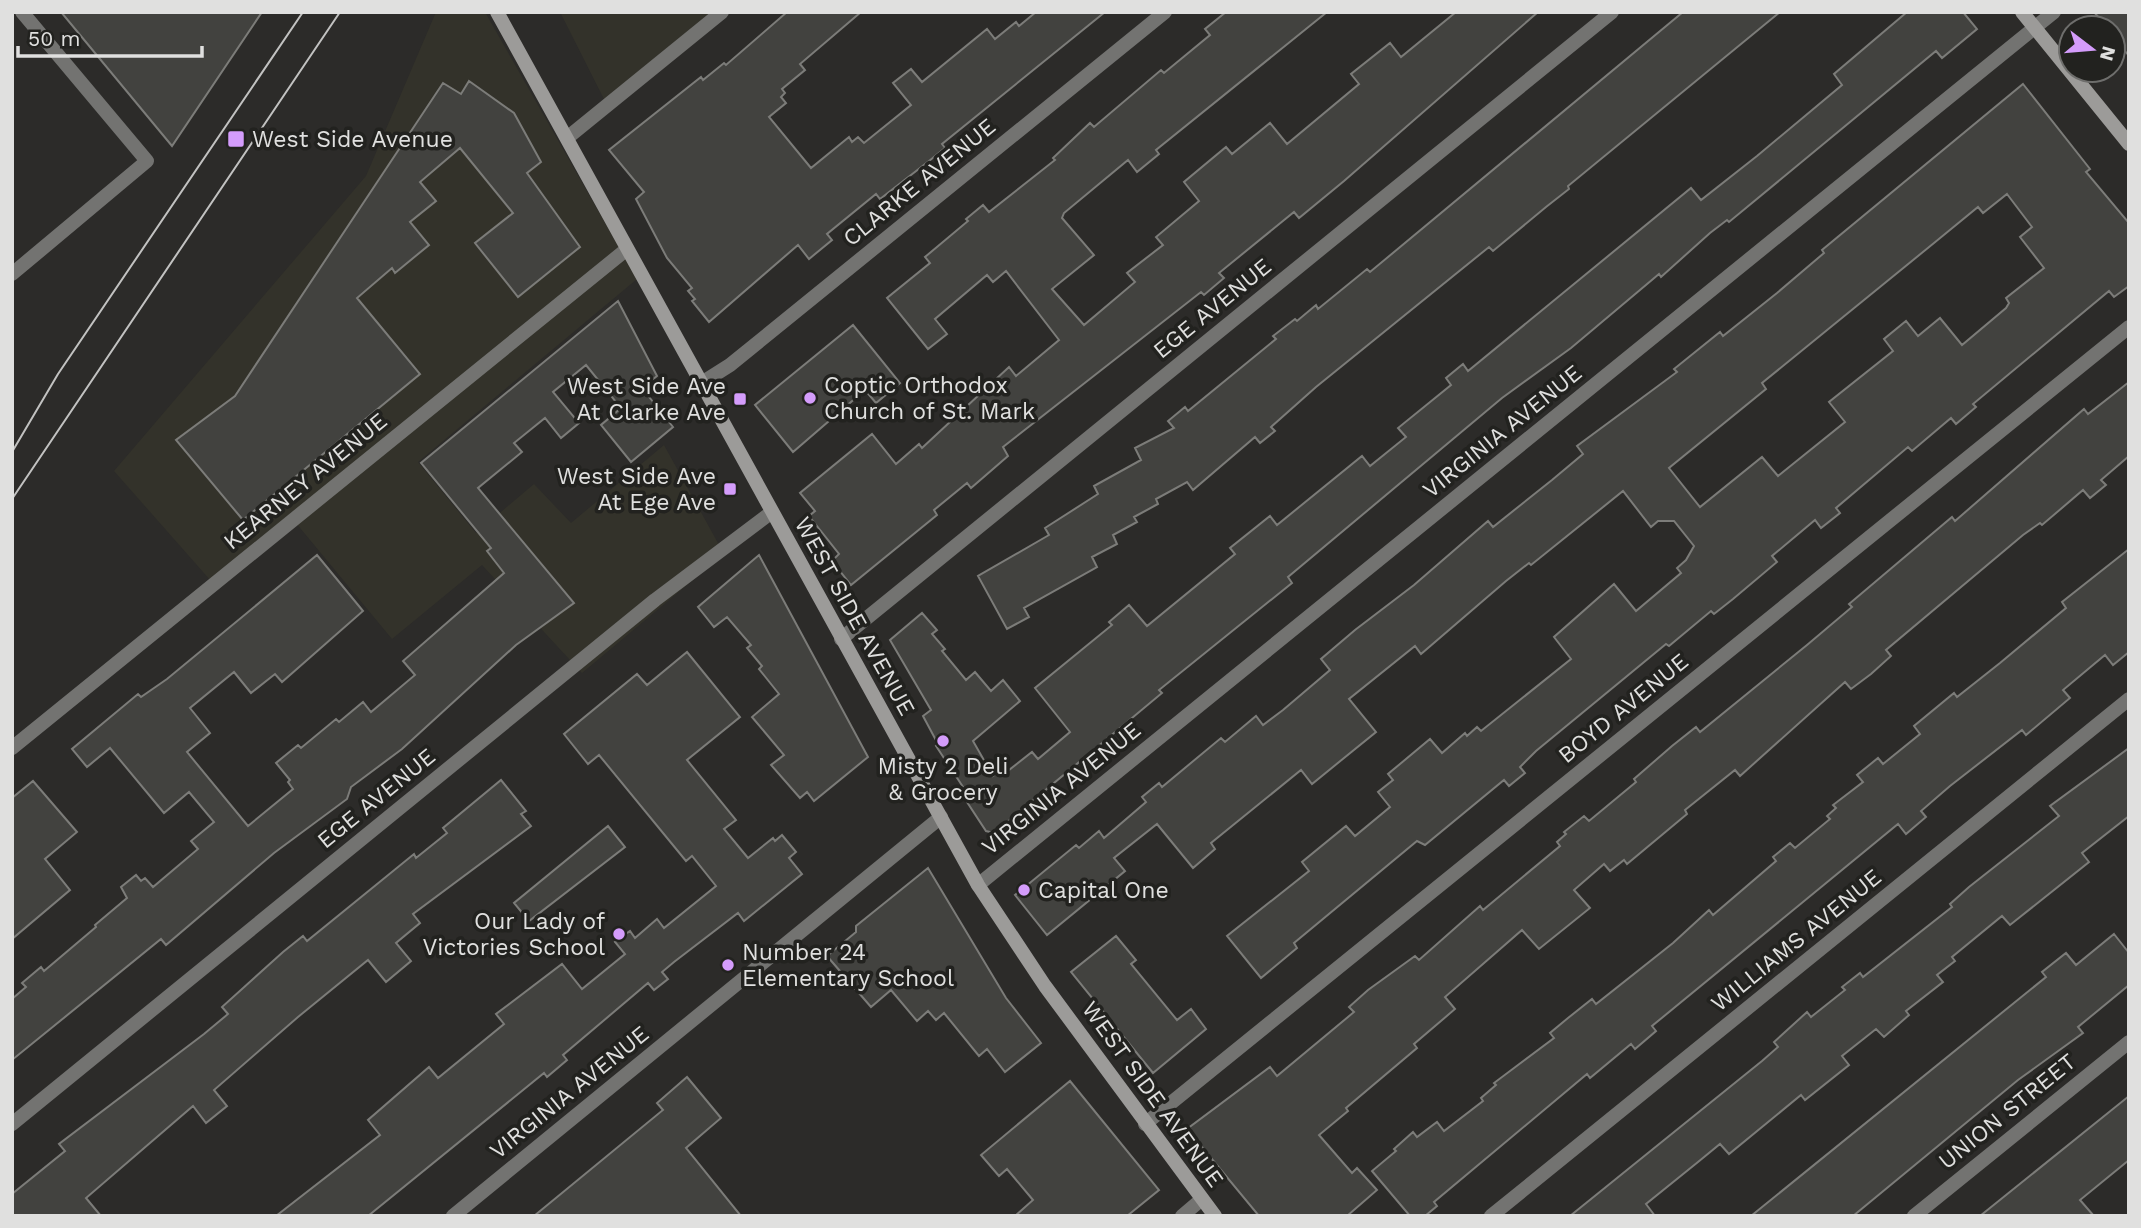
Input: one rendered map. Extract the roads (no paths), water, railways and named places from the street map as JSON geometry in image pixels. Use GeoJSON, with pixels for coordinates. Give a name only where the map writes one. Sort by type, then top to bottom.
{"type":"FeatureCollection","features":[{"type":"Feature","properties":{"kind":"main road","name":"WEST SIDE AVENUE"},"geometry":{"type":"LineString","coordinates":[[497,12],[978,885],[1045,986],[1215,1216]]}},
{"type":"Feature","properties":{"kind":"main road"},"geometry":{"type":"LineString","coordinates":[[2022,12],[2129,144]]}},
{"type":"Feature","properties":{"kind":"street"},"geometry":{"type":"LineString","coordinates":[[12,274],[146,161],[22,12]]}},
{"type":"Feature","properties":{"kind":"street"},"geometry":{"type":"LineString","coordinates":[[567,138],[722,12]]}},
{"type":"Feature","properties":{"kind":"street","name":"CLARKE AVENUE"},"geometry":{"type":"LineString","coordinates":[[700,384],[730,365],[1165,12]]}},
{"type":"Feature","properties":{"kind":"street","name":"EGE AVENUE"},"geometry":{"type":"LineString","coordinates":[[841,639],[1612,12]]}},
{"type":"Feature","properties":{"kind":"street","name":"VIRGINIA AVENUE"},"geometry":{"type":"LineString","coordinates":[[978,885],[2054,12]]}},
{"type":"Feature","properties":{"kind":"street","name":"KEARNEY AVENUE"},"geometry":{"type":"LineString","coordinates":[[12,748],[627,249]]}},
{"type":"Feature","properties":{"kind":"street","name":"BOYD AVENUE"},"geometry":{"type":"LineString","coordinates":[[1145,1124],[2129,327]]}},
{"type":"Feature","properties":{"kind":"street","name":"EGE AVENUE"},"geometry":{"type":"LineString","coordinates":[[12,1124],[655,600],[772,512]]}},
{"type":"Feature","properties":{"kind":"street","name":"WILLIAMS AVENUE"},"geometry":{"type":"LineString","coordinates":[[1491,1216],[2129,699]]}},
{"type":"Feature","properties":{"kind":"street","name":"VIRGINIA AVENUE"},"geometry":{"type":"LineString","coordinates":[[453,1216],[941,817]]}},
{"type":"Feature","properties":{"kind":"street","name":"UNION STREET"},"geometry":{"type":"LineString","coordinates":[[1914,1216],[2129,1042]]}},
{"type":"Feature","properties":{"kind":"street"},"geometry":{"type":"LineString","coordinates":[[1182,1216],[1202,1199]]}},
{"type":"Feature","properties":{"kind":"tram line"},"geometry":{"type":"LineString","coordinates":[[12,452],[58,374],[303,12]]}},
{"type":"Feature","properties":{"kind":"tram line"},"geometry":{"type":"LineString","coordinates":[[12,499],[340,12]]}},
{"type":"Feature","properties":{"kind":"place","name":"West Side Avenue"},"geometry":{"type":"Point","coordinates":[236,139]}},
{"type":"Feature","properties":{"kind":"place","name":"Coptic Orthodox Church of St. Mark"},"geometry":{"type":"Point","coordinates":[810,398]}},
{"type":"Feature","properties":{"kind":"place","name":"West Side Ave At Clarke Ave"},"geometry":{"type":"Point","coordinates":[740,399]}},
{"type":"Feature","properties":{"kind":"place","name":"West Side Ave At Ege Ave"},"geometry":{"type":"Point","coordinates":[730,489]}},
{"type":"Feature","properties":{"kind":"place","name":"Misty 2 Deli & Grocery"},"geometry":{"type":"Point","coordinates":[943,741]}},
{"type":"Feature","properties":{"kind":"place","name":"Capital One"},"geometry":{"type":"Point","coordinates":[1024,890]}},
{"type":"Feature","properties":{"kind":"place","name":"Our Lady of Victories School"},"geometry":{"type":"Point","coordinates":[619,934]}},
{"type":"Feature","properties":{"kind":"place","name":"Number 24 Elementary School"},"geometry":{"type":"Point","coordinates":[728,965]}}]}
